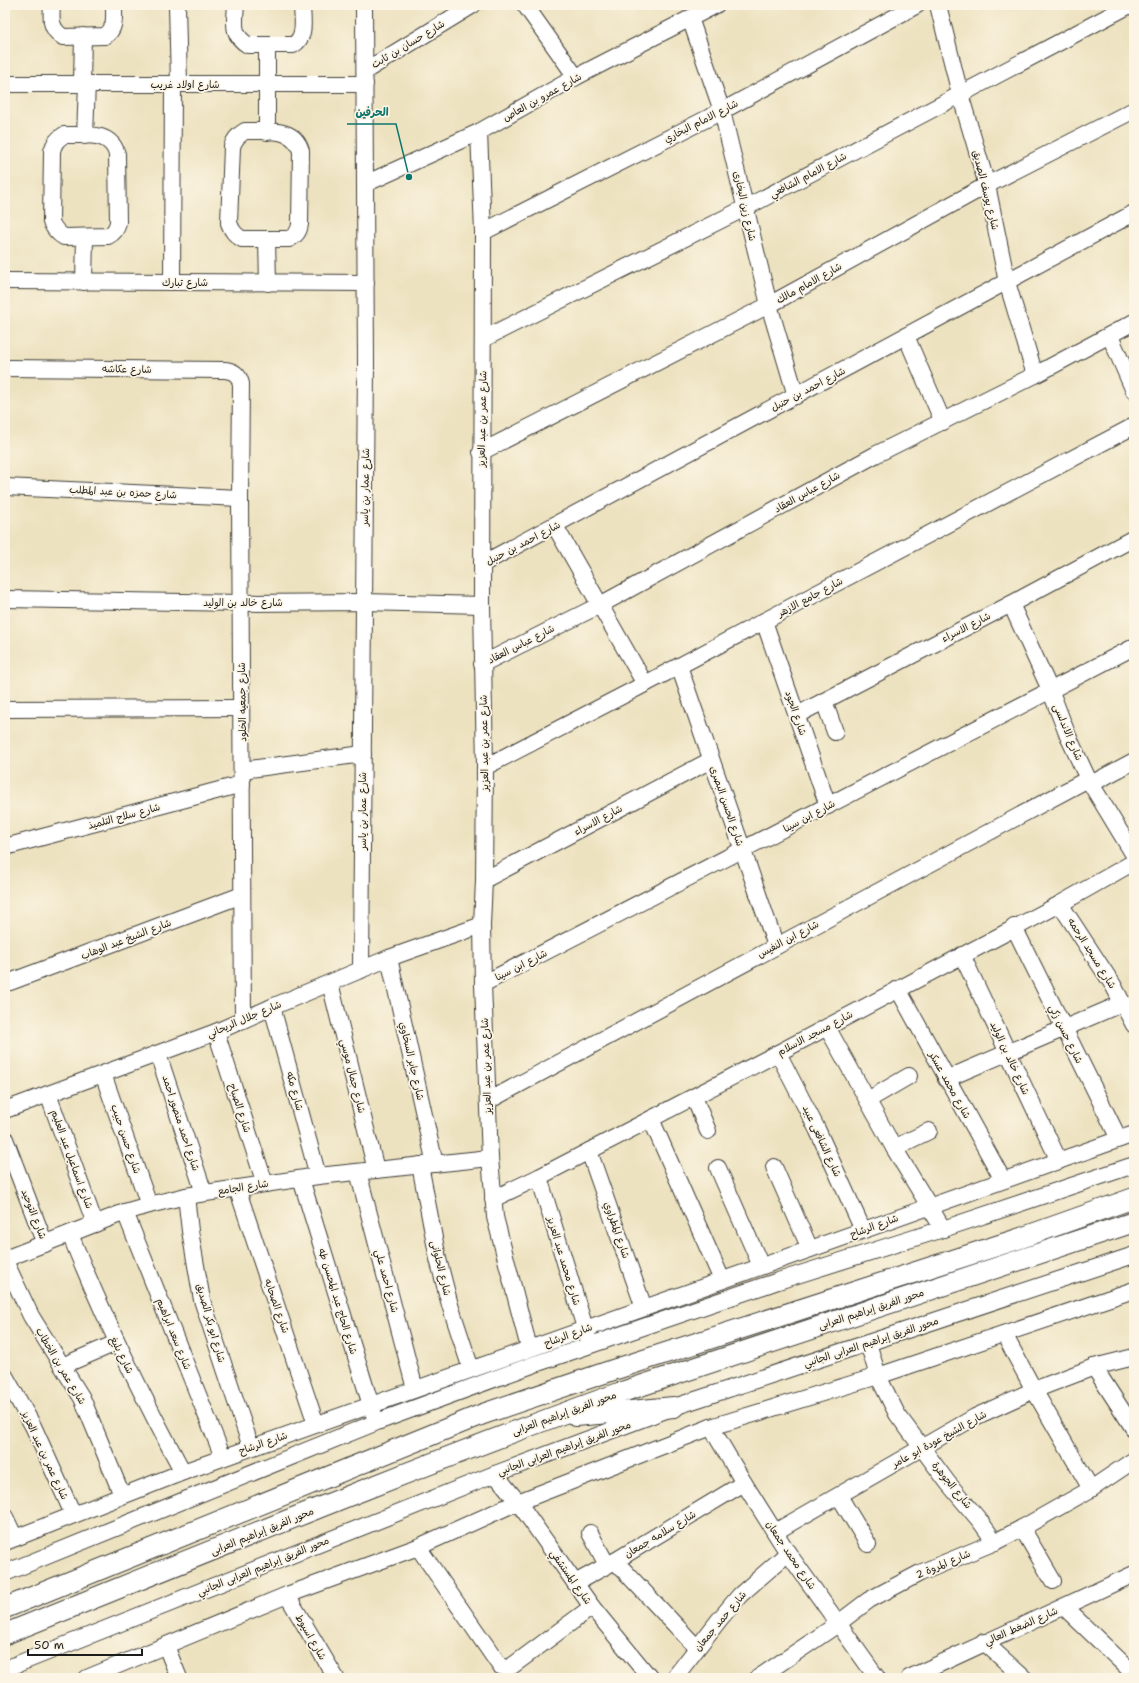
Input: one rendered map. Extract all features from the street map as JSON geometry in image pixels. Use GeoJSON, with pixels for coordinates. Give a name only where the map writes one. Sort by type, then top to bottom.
{"type":"FeatureCollection","features":[{"type":"Feature","properties":{"kind":"main road"},"geometry":{"type":"LineString","coordinates":[[5,1608],[483,1414],[613,1370],[1018,1239],[1134,1198]]}},
{"type":"Feature","properties":{"kind":"main road","name":"محور الفريق إبراهيم العرابى"},"geometry":{"type":"LineString","coordinates":[[5,1634],[446,1457],[550,1418],[619,1393],[1134,1222]]}},
{"type":"Feature","properties":{"kind":"main road"},"geometry":{"type":"LineString","coordinates":[[550,1418],[674,1408]]}},
{"type":"Feature","properties":{"kind":"street"},"geometry":{"type":"LineString","coordinates":[[52,5],[51,22],[58,33],[63,37],[105,36],[110,33],[114,23],[114,5]]}},
{"type":"Feature","properties":{"kind":"street"},"geometry":{"type":"LineString","coordinates":[[172,282],[177,5]]}},
{"type":"Feature","properties":{"kind":"street"},"geometry":{"type":"LineString","coordinates":[[236,5],[235,30],[238,36],[248,44],[293,45],[298,42],[302,31],[302,5]]}},
{"type":"Feature","properties":{"kind":"street","name":"شارع عمار بن ياسر"},"geometry":{"type":"LineString","coordinates":[[361,970],[366,283],[364,5]]}},
{"type":"Feature","properties":{"kind":"street","name":"شارع حسان بن ثابت"},"geometry":{"type":"LineString","coordinates":[[365,78],[473,5]]}},
{"type":"Feature","properties":{"kind":"street"},"geometry":{"type":"LineString","coordinates":[[525,5],[576,77]]}},
{"type":"Feature","properties":{"kind":"street","name":"شارع عمرو بن العاص"},"geometry":{"type":"LineString","coordinates":[[365,184],[479,132],[576,77],[716,5]]}},
{"type":"Feature","properties":{"kind":"street","name":"شارع الامام البخاري"},"geometry":{"type":"LineString","coordinates":[[483,232],[722,111],[917,5]]}},
{"type":"Feature","properties":{"kind":"street","name":"شارع يوسف الصديق"},"geometry":{"type":"LineString","coordinates":[[938,5],[960,94],[987,185],[1007,282],[1035,375]]}},
{"type":"Feature","properties":{"kind":"street","name":"شارع الامام الشافعي"},"geometry":{"type":"LineString","coordinates":[[483,339],[745,208],[1130,5]]}},
{"type":"Feature","properties":{"kind":"street","name":"شارع زين البخارى"},"geometry":{"type":"LineString","coordinates":[[690,18],[722,111],[769,305],[796,396]]}},
{"type":"Feature","properties":{"kind":"street"},"geometry":{"type":"LineString","coordinates":[[83,36],[85,136]]}},
{"type":"Feature","properties":{"kind":"street"},"geometry":{"type":"LineString","coordinates":[[267,44],[267,132]]}},
{"type":"Feature","properties":{"kind":"street","name":"شارع اولاد غريب"},"geometry":{"type":"LineString","coordinates":[[5,84],[267,84],[365,78]]}},
{"type":"Feature","properties":{"kind":"street","name":"شارع الامام مالك"},"geometry":{"type":"LineString","coordinates":[[481,452],[769,305],[987,185],[1134,110]]}},
{"type":"Feature","properties":{"kind":"street"},"geometry":{"type":"LineString","coordinates":[[245,131],[286,133],[299,143],[301,151],[299,231],[295,236],[289,239],[267,239],[242,239],[231,230],[229,222],[232,147],[234,140],[239,134],[245,131]]}},
{"type":"Feature","properties":{"kind":"street","name":"شارع عمر بن عبد العزيز"},"geometry":{"type":"LineString","coordinates":[[479,132],[483,232],[481,452],[482,664],[485,767],[482,925],[490,1158],[493,1199],[500,1236],[529,1348]]}},
{"type":"Feature","properties":{"kind":"street"},"geometry":{"type":"LineString","coordinates":[[64,135],[102,136],[115,146],[117,154],[117,228],[108,236],[85,237],[64,237],[58,234],[51,222],[52,151],[58,138],[64,135]]}},
{"type":"Feature","properties":{"kind":"street","name":"شارع احمد بن حنبل"},"geometry":{"type":"LineString","coordinates":[[482,564],[1134,213]]}},
{"type":"Feature","properties":{"kind":"street"},"geometry":{"type":"LineString","coordinates":[[84,282],[85,237]]}},
{"type":"Feature","properties":{"kind":"street"},"geometry":{"type":"LineString","coordinates":[[267,239],[268,283]]}},
{"type":"Feature","properties":{"kind":"street","name":"شارع تبارك"},"geometry":{"type":"LineString","coordinates":[[5,281],[366,283]]}},
{"type":"Feature","properties":{"kind":"street","name":"شارع عباس العقاد"},"geometry":{"type":"LineString","coordinates":[[482,664],[600,605],[875,455],[1035,375],[1134,322]]}},
{"type":"Feature","properties":{"kind":"street"},"geometry":{"type":"LineString","coordinates":[[906,336],[943,422]]}},
{"type":"Feature","properties":{"kind":"street"},"geometry":{"type":"LineString","coordinates":[[1110,336],[1134,391]]}},
{"type":"Feature","properties":{"kind":"street","name":"شارع عكاشه"},"geometry":{"type":"LineString","coordinates":[[5,368],[225,370],[233,371],[239,376],[242,384]]}},
{"type":"Feature","properties":{"kind":"street","name":"شارع جمعيه الخلود"},"geometry":{"type":"LineString","coordinates":[[242,384],[240,498],[243,1020]]}},
{"type":"Feature","properties":{"kind":"street","name":"شارع جامع الازهر"},"geometry":{"type":"LineString","coordinates":[[485,767],[1134,426]]}},
{"type":"Feature","properties":{"kind":"street","name":"شارع حمزه بن عبد المطلب"},"geometry":{"type":"LineString","coordinates":[[5,487],[240,498]]}},
{"type":"Feature","properties":{"kind":"street"},"geometry":{"type":"LineString","coordinates":[[555,526],[645,684]]}},
{"type":"Feature","properties":{"kind":"street","name":"شارع الاسراء"},"geometry":{"type":"LineString","coordinates":[[797,715],[1011,604],[1134,538]]}},
{"type":"Feature","properties":{"kind":"street","name":"شارع خالد بن الوليد"},"geometry":{"type":"LineString","coordinates":[[5,599],[241,603],[364,602],[482,605]]}},
{"type":"Feature","properties":{"kind":"street","name":"شارع الاندلسى"},"geometry":{"type":"LineString","coordinates":[[1011,604],[1051,692],[1068,736],[1090,782],[1134,855]]}},
{"type":"Feature","properties":{"kind":"street","name":"شارع الجود"},"geometry":{"type":"LineString","coordinates":[[764,621],[828,806]]}},
{"type":"Feature","properties":{"kind":"street","name":"شارع ابن سينا"},"geometry":{"type":"LineString","coordinates":[[483,984],[1051,692],[1134,647]]}},
{"type":"Feature","properties":{"kind":"street","name":"شارع الحسن البصرى"},"geometry":{"type":"LineString","coordinates":[[679,666],[776,946]]}},
{"type":"Feature","properties":{"kind":"street"},"geometry":{"type":"LineString","coordinates":[[824,701],[835,732]]}},
{"type":"Feature","properties":{"kind":"street"},"geometry":{"type":"LineString","coordinates":[[5,708],[241,708]]}},
{"type":"Feature","properties":{"kind":"street","name":"شارع سلاح التلميذ"},"geometry":{"type":"LineString","coordinates":[[5,847],[242,777],[363,754]]}},
{"type":"Feature","properties":{"kind":"street","name":"شارع الاسراء"},"geometry":{"type":"LineString","coordinates":[[484,880],[711,760]]}},
{"type":"Feature","properties":{"kind":"street","name":"شارع ابن النفيس"},"geometry":{"type":"LineString","coordinates":[[488,1101],[776,946],[1090,782],[1134,761]]}},
{"type":"Feature","properties":{"kind":"street","name":"شارع مسجد الاسلام"},"geometry":{"type":"LineString","coordinates":[[493,1199],[778,1053],[1060,904],[1134,862]]}},
{"type":"Feature","properties":{"kind":"street","name":"شارع الشيخ عبد الوهاب"},"geometry":{"type":"LineString","coordinates":[[10,982],[242,895]]}},
{"type":"Feature","properties":{"kind":"street","name":"شارع مسجد الرحمه"},"geometry":{"type":"LineString","coordinates":[[1060,904],[1105,972],[1134,1025]]}},
{"type":"Feature","properties":{"kind":"street","name":"شارع جلال الريحاني"},"geometry":{"type":"LineString","coordinates":[[5,1110],[216,1032],[272,1006],[389,958],[482,925]]}},
{"type":"Feature","properties":{"kind":"street","name":"شارع حسن زكي"},"geometry":{"type":"LineString","coordinates":[[1014,927],[1119,1140]]}},
{"type":"Feature","properties":{"kind":"street","name":"شارع خالد بن الوليد"},"geometry":{"type":"LineString","coordinates":[[962,955],[1059,1161]]}},
{"type":"Feature","properties":{"kind":"street","name":"شارع جابر السخاوي"},"geometry":{"type":"LineString","coordinates":[[389,958],[427,1165]]}},
{"type":"Feature","properties":{"kind":"street","name":"شارع جمال موسي"},"geometry":{"type":"LineString","coordinates":[[330,983],[376,1170]]}},
{"type":"Feature","properties":{"kind":"street","name":"شارع محمد عسكر"},"geometry":{"type":"LineString","coordinates":[[898,989],[946,1079],[1003,1180]]}},
{"type":"Feature","properties":{"kind":"street"},"geometry":{"type":"LineString","coordinates":[[946,1079],[1123,1003]]}},
{"type":"Feature","properties":{"kind":"street","name":"شارع مكه"},"geometry":{"type":"LineString","coordinates":[[272,1006],[318,1176]]}},
{"type":"Feature","properties":{"kind":"street"},"geometry":{"type":"LineString","coordinates":[[827,1027],[894,1148],[943,1229]]}},
{"type":"Feature","properties":{"kind":"street","name":"شارع الصباح"},"geometry":{"type":"LineString","coordinates":[[216,1032],[265,1184]]}},
{"type":"Feature","properties":{"kind":"street","name":"شارع الشافعى عبيد"},"geometry":{"type":"LineString","coordinates":[[778,1053],[817,1129],[863,1230]]}},
{"type":"Feature","properties":{"kind":"street","name":"شارع احمد منصور احمد"},"geometry":{"type":"LineString","coordinates":[[158,1054],[204,1193]]}},
{"type":"Feature","properties":{"kind":"street","name":"شارع حسن حبيب"},"geometry":{"type":"LineString","coordinates":[[103,1074],[149,1205]]}},
{"type":"Feature","properties":{"kind":"street"},"geometry":{"type":"LineString","coordinates":[[868,1100],[909,1076]]}},
{"type":"Feature","properties":{"kind":"street","name":"شارع اسماعيل عبد العليم"},"geometry":{"type":"LineString","coordinates":[[48,1094],[94,1224]]}},
{"type":"Feature","properties":{"kind":"street"},"geometry":{"type":"LineString","coordinates":[[694,1097],[708,1131]]}},
{"type":"Feature","properties":{"kind":"street"},"geometry":{"type":"LineString","coordinates":[[651,1119],[722,1280]]}},
{"type":"Feature","properties":{"kind":"street"},"geometry":{"type":"LineString","coordinates":[[894,1148],[929,1131]]}},
{"type":"Feature","properties":{"kind":"street","name":"شارع الرشاح"},"geometry":{"type":"LineString","coordinates":[[10,1540],[73,1514],[223,1457],[1134,1134]]}},
{"type":"Feature","properties":{"kind":"street","name":"شارع التوحيد"},"geometry":{"type":"LineString","coordinates":[[5,1139],[45,1244]]}},
{"type":"Feature","properties":{"kind":"street","name":"شارع المطراوي"},"geometry":{"type":"LineString","coordinates":[[589,1151],[644,1308]]}},
{"type":"Feature","properties":{"kind":"street","name":"شارع الجامع"},"geometry":{"type":"LineString","coordinates":[[5,1260],[125,1212],[186,1196],[318,1176],[490,1158]]}},
{"type":"Feature","properties":{"kind":"street","name":"شارع الحلوانى"},"geometry":{"type":"LineString","coordinates":[[427,1165],[438,1259],[450,1305],[471,1369]]}},
{"type":"Feature","properties":{"kind":"street"},"geometry":{"type":"LineString","coordinates":[[5,1573],[376,1422],[590,1345],[778,1281],[943,1229],[1134,1165]]}},
{"type":"Feature","properties":{"kind":"street"},"geometry":{"type":"LineString","coordinates":[[774,1167],[810,1249]]}},
{"type":"Feature","properties":{"kind":"street"},"geometry":{"type":"LineString","coordinates":[[718,1168],[761,1266]]}},
{"type":"Feature","properties":{"kind":"street","name":"شارع احمد علي"},"geometry":{"type":"LineString","coordinates":[[358,1172],[415,1389]]}},
{"type":"Feature","properties":{"kind":"street","name":"شارع محمد عبد العزيز"},"geometry":{"type":"LineString","coordinates":[[538,1177],[590,1345]]}},
{"type":"Feature","properties":{"kind":"street","name":"شارع الحاج عبد المحسن طه"},"geometry":{"type":"LineString","coordinates":[[301,1179],[376,1422]]}},
{"type":"Feature","properties":{"kind":"street","name":"شارع الصحابه"},"geometry":{"type":"LineString","coordinates":[[237,1188],[316,1424]]}},
{"type":"Feature","properties":{"kind":"street","name":"شارع ابو بكر الصديق"},"geometry":{"type":"LineString","coordinates":[[186,1196],[190,1231],[202,1300],[251,1447]]}},
{"type":"Feature","properties":{"kind":"street","name":"شارع سعد ابراهيم"},"geometry":{"type":"LineString","coordinates":[[125,1212],[223,1457]]}},
{"type":"Feature","properties":{"kind":"street","name":"شارع بليغ"},"geometry":{"type":"LineString","coordinates":[[70,1234],[116,1342],[154,1420],[183,1472]]}},
{"type":"Feature","properties":{"kind":"street","name":"محور الفريق إبراهيم العرابى الجانبي"},"geometry":{"type":"LineString","coordinates":[[5,1669],[495,1474],[674,1408],[1134,1255]]}},
{"type":"Feature","properties":{"kind":"street","name":"شارع عمر بن الخطاب"},"geometry":{"type":"LineString","coordinates":[[5,1260],[31,1316],[82,1398],[122,1495]]}},
{"type":"Feature","properties":{"kind":"street"},"geometry":{"type":"LineString","coordinates":[[87,1678],[287,1595],[418,1547],[518,1502],[711,1427],[878,1376],[1134,1290]]}},
{"type":"Feature","properties":{"kind":"street"},"geometry":{"type":"LineString","coordinates":[[1004,1334],[1034,1390],[1091,1489]]}},
{"type":"Feature","properties":{"kind":"street"},"geometry":{"type":"LineString","coordinates":[[62,1366],[116,1342]]}},
{"type":"Feature","properties":{"kind":"street","name":"شارع الجوهرة"},"geometry":{"type":"LineString","coordinates":[[868,1343],[878,1376],[897,1414],[948,1483],[980,1521],[995,1542]]}},
{"type":"Feature","properties":{"kind":"street","name":"شارع الشيخ عودة ابو عامر"},"geometry":{"type":"LineString","coordinates":[[775,1532],[975,1417],[1034,1390],[1094,1367],[1134,1357]]}},
{"type":"Feature","properties":{"kind":"street"},"geometry":{"type":"LineString","coordinates":[[1094,1367],[1134,1427]]}},
{"type":"Feature","properties":{"kind":"street","name":"شارع عمر بن عبد العزيز"},"geometry":{"type":"LineString","coordinates":[[5,1376],[33,1426],[73,1514]]}},
{"type":"Feature","properties":{"kind":"street","name":"شارع محمد جمعان"},"geometry":{"type":"LineString","coordinates":[[711,1427],[788,1553],[877,1678]]}},
{"type":"Feature","properties":{"kind":"street","name":"شارع المروة 2"},"geometry":{"type":"LineString","coordinates":[[758,1678],[839,1623],[869,1600],[903,1581],[995,1542],[1022,1528],[1091,1489],[1134,1460]]}},
{"type":"Feature","properties":{"kind":"street","name":"شارع المستشفي"},"geometry":{"type":"LineString","coordinates":[[495,1474],[518,1502],[592,1608],[650,1678]]}},
{"type":"Feature","properties":{"kind":"street","name":"شارع سلامه جمعان"},"geometry":{"type":"LineString","coordinates":[[575,1583],[744,1483]]}},
{"type":"Feature","properties":{"kind":"street"},"geometry":{"type":"LineString","coordinates":[[839,1496],[868,1544]]}},
{"type":"Feature","properties":{"kind":"street"},"geometry":{"type":"LineString","coordinates":[[5,1517],[10,1540]]}},
{"type":"Feature","properties":{"kind":"street"},"geometry":{"type":"LineString","coordinates":[[1022,1528],[1053,1581]]}},
{"type":"Feature","properties":{"kind":"street"},"geometry":{"type":"LineString","coordinates":[[590,1533],[611,1563],[697,1648]]}},
{"type":"Feature","properties":{"kind":"street"},"geometry":{"type":"LineString","coordinates":[[418,1547],[500,1666],[506,1668],[512,1666],[592,1608]]}},
{"type":"Feature","properties":{"kind":"street","name":"شارع حمد جمعان"},"geometry":{"type":"LineString","coordinates":[[674,1678],[740,1595],[788,1553]]}},
{"type":"Feature","properties":{"kind":"street","name":"شارع الضغط العالي"},"geometry":{"type":"LineString","coordinates":[[909,1678],[984,1642],[1133,1577]]}},
{"type":"Feature","properties":{"kind":"street","name":"شارع اسيوط"},"geometry":{"type":"LineString","coordinates":[[287,1595],[336,1678]]}},
{"type":"Feature","properties":{"kind":"street"},"geometry":{"type":"LineString","coordinates":[[1064,1607],[1134,1674]]}},
{"type":"Feature","properties":{"kind":"street"},"geometry":{"type":"LineString","coordinates":[[984,1642],[1024,1678]]}},
{"type":"Feature","properties":{"kind":"street"},"geometry":{"type":"LineString","coordinates":[[166,1646],[179,1678]]}},
{"type":"Feature","properties":{"kind":"place","name":"الحرفين"},"geometry":{"type":"Point","coordinates":[409,177]}}]}
